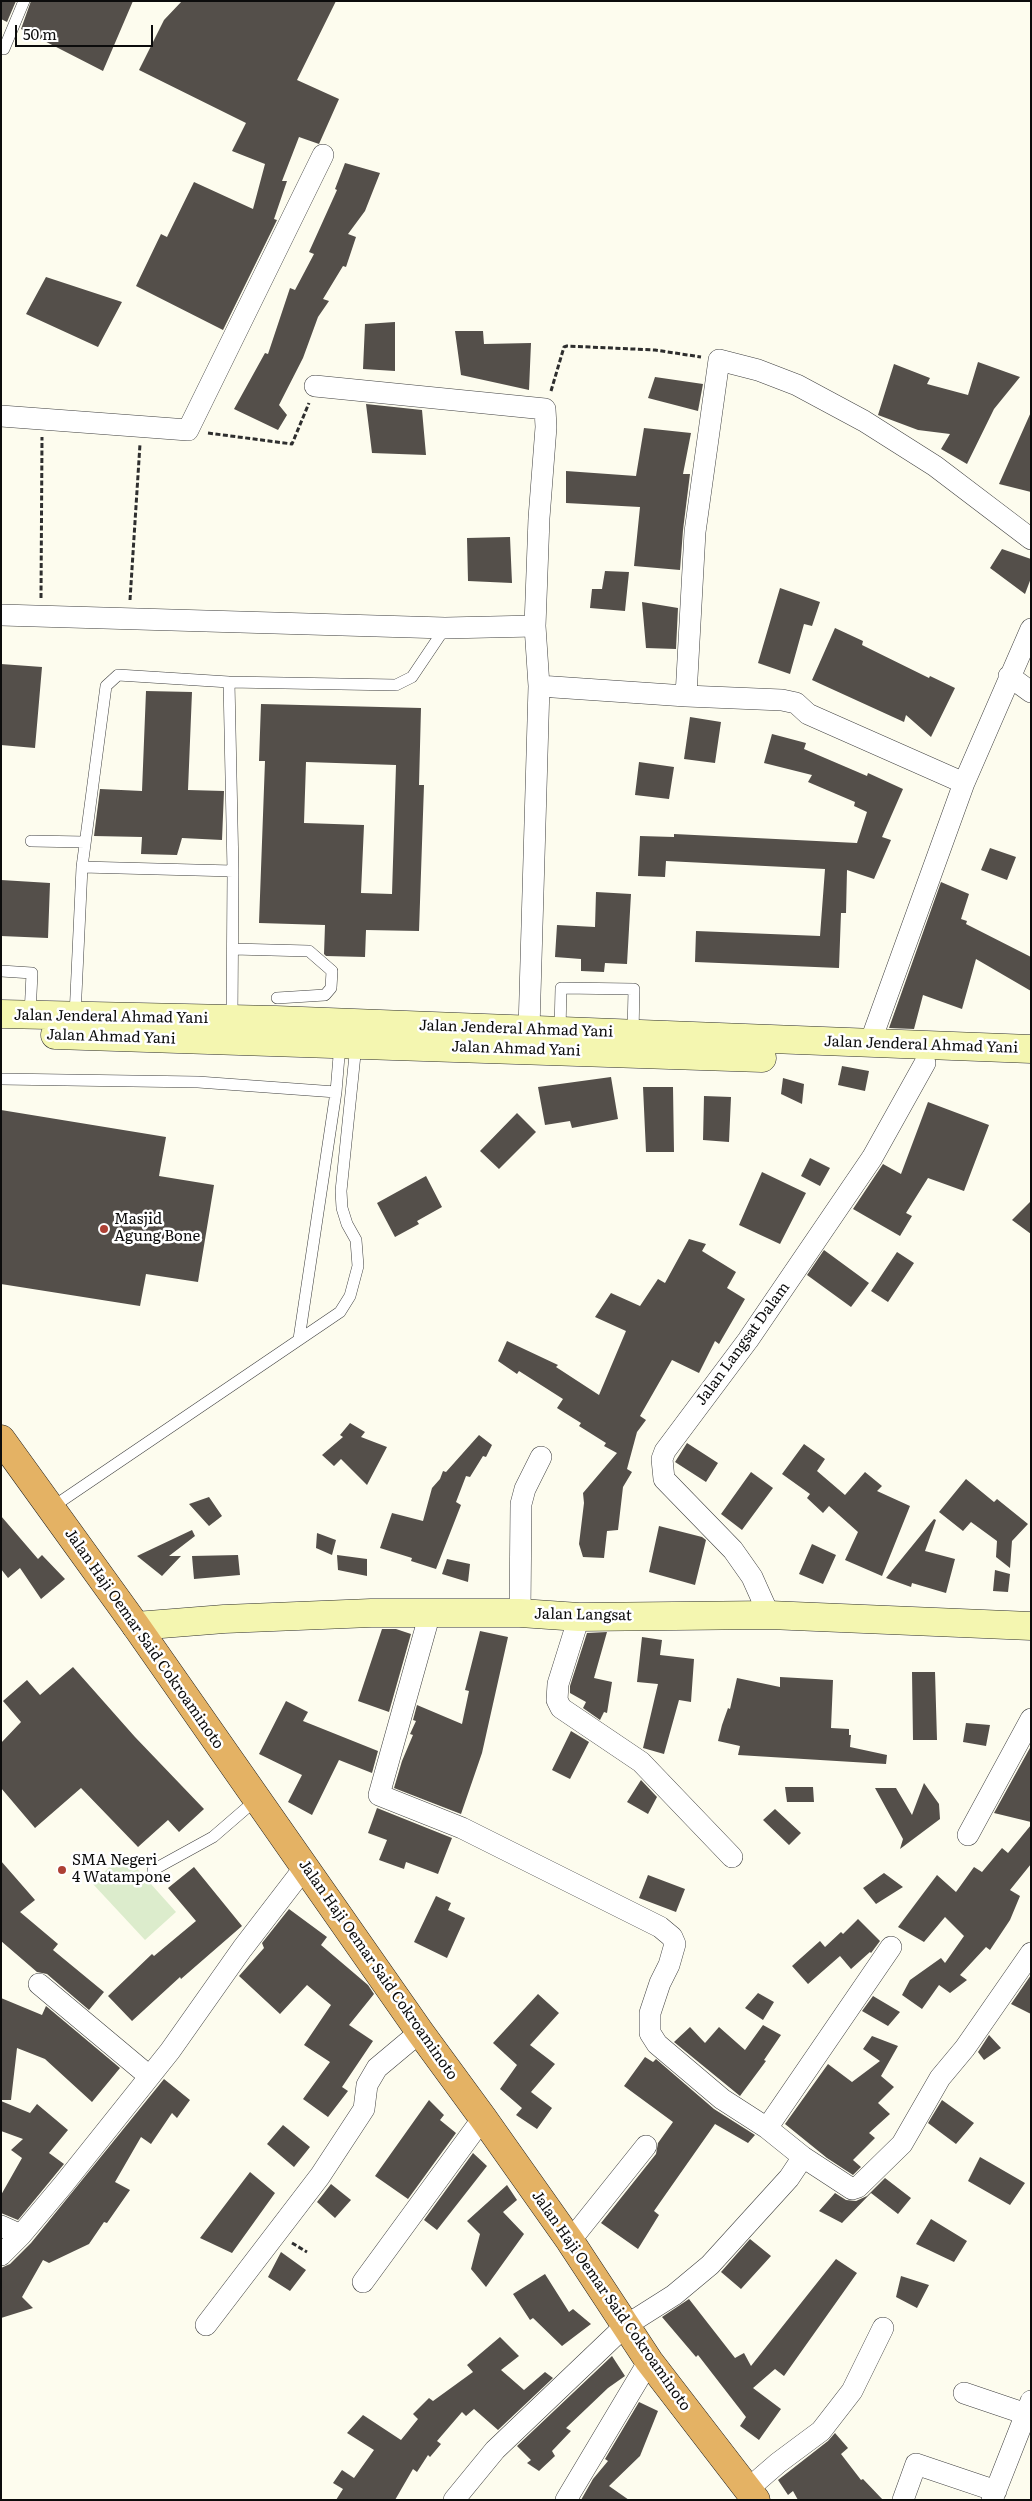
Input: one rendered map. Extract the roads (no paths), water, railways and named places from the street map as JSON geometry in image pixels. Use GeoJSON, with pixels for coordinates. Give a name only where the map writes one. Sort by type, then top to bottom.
{"type":"FeatureCollection","features":[{"type":"Feature","properties":{"kind":"highway","name":"Jalan Haji Oemar Said Cokroaminoto"},"geometry":{"type":"LineString","coordinates":[[1,1439],[136,1626],[420,2032],[570,2241],[649,2361],[752,2494]]}},
{"type":"Feature","properties":{"kind":"main road","name":"Jalan Jenderal Ahmad Yani"},"geometry":{"type":"LineString","coordinates":[[1,1014],[30,1015],[75,1026]]}},
{"type":"Feature","properties":{"kind":"main road","name":"Jalan Jenderal Ahmad Yani"},"geometry":{"type":"LineString","coordinates":[[276,1020],[1031,1049]]}},
{"type":"Feature","properties":{"kind":"main road","name":"Jalan Ahmad Yani"},"geometry":{"type":"LineString","coordinates":[[1,1033],[75,1026],[232,1030],[276,1020],[348,1043],[1031,1068]]}},
{"type":"Feature","properties":{"kind":"main road","name":"Jalan Langsat"},"geometry":{"type":"LineString","coordinates":[[136,1626],[224,1619],[430,1613],[520,1613],[579,1616],[769,1615],[1031,1626]]}},
{"type":"Feature","properties":{"kind":"street"},"geometry":{"type":"LineString","coordinates":[[1,416],[188,430],[324,155]]}},
{"type":"Feature","properties":{"kind":"street"},"geometry":{"type":"LineString","coordinates":[[686,696],[695,532],[719,360],[758,370],[789,382],[864,421],[935,466],[1031,539]]}},
{"type":"Feature","properties":{"kind":"street"},"geometry":{"type":"LineString","coordinates":[[315,386],[545,409],[535,626],[539,686],[529,1029]]}},
{"type":"Feature","properties":{"kind":"street"},"geometry":{"type":"LineString","coordinates":[[1,615],[444,628],[535,626]]}},
{"type":"Feature","properties":{"kind":"street"},"geometry":{"type":"LineString","coordinates":[[870,1043],[964,783],[1008,676],[1031,629]]}},
{"type":"Feature","properties":{"kind":"street"},"geometry":{"type":"LineString","coordinates":[[1008,676],[1031,692]]}},
{"type":"Feature","properties":{"kind":"street"},"geometry":{"type":"LineString","coordinates":[[539,686],[796,702],[808,714],[964,783]]}},
{"type":"Feature","properties":{"kind":"street","name":"Jalan Langsat Dalam"},"geometry":{"type":"LineString","coordinates":[[769,1615],[742,1561],[720,1534],[664,1479],[662,1459],[665,1451],[748,1340],[872,1158],[925,1063]]}},
{"type":"Feature","properties":{"kind":"street"},"geometry":{"type":"LineString","coordinates":[[520,1613],[521,1504],[525,1489],[541,1457]]}},
{"type":"Feature","properties":{"kind":"street"},"geometry":{"type":"LineString","coordinates":[[430,1613],[379,1795],[462,1828],[660,1927],[672,1937],[675,1944],[673,1954],[650,2013],[648,2023],[652,2038],[663,2050],[722,2099],[766,2128],[803,2157],[852,2189],[858,2187],[902,2144],[940,2078],[965,2048],[1031,1953]]}},
{"type":"Feature","properties":{"kind":"street"},"geometry":{"type":"LineString","coordinates":[[579,1616],[558,1684],[557,1700],[561,1708],[641,1762],[732,1856]]}},
{"type":"Feature","properties":{"kind":"street"},"geometry":{"type":"LineString","coordinates":[[968,1835],[1031,1719]]}},
{"type":"Feature","properties":{"kind":"street"},"geometry":{"type":"LineString","coordinates":[[1,2255],[21,2235],[149,2076],[305,1867]]}},
{"type":"Feature","properties":{"kind":"street"},"geometry":{"type":"LineString","coordinates":[[766,2128],[891,1947]]}},
{"type":"Feature","properties":{"kind":"street"},"geometry":{"type":"LineString","coordinates":[[40,1984],[149,2076]]}},
{"type":"Feature","properties":{"kind":"street"},"geometry":{"type":"LineString","coordinates":[[206,2325],[320,2176],[364,2109],[367,2084],[377,2068],[420,2032]]}},
{"type":"Feature","properties":{"kind":"street"},"geometry":{"type":"LineString","coordinates":[[363,2282],[483,2118]]}},
{"type":"Feature","properties":{"kind":"street"},"geometry":{"type":"LineString","coordinates":[[570,2241],[646,2146]]}},
{"type":"Feature","properties":{"kind":"street"},"geometry":{"type":"LineString","coordinates":[[454,2500],[495,2450],[625,2326],[674,2295],[710,2265],[789,2178],[803,2157]]}},
{"type":"Feature","properties":{"kind":"street"},"geometry":{"type":"LineString","coordinates":[[1,2226],[21,2235]]}},
{"type":"Feature","properties":{"kind":"street"},"geometry":{"type":"LineString","coordinates":[[752,2494],[778,2463],[821,2431],[852,2391],[883,2328]]}},
{"type":"Feature","properties":{"kind":"street"},"geometry":{"type":"LineString","coordinates":[[566,2500],[649,2361]]}},
{"type":"Feature","properties":{"kind":"street"},"geometry":{"type":"LineString","coordinates":[[903,2500],[916,2464],[994,2496],[1028,2407],[964,2393]]}},
{"type":"Feature","properties":{"kind":"lane"},"geometry":{"type":"LineString","coordinates":[[4,49],[24,1]]}},
{"type":"Feature","properties":{"kind":"lane"},"geometry":{"type":"LineString","coordinates":[[75,1026],[82,867],[106,686],[118,675],[229,682],[396,685],[412,678],[444,628]]}},
{"type":"Feature","properties":{"kind":"lane"},"geometry":{"type":"LineString","coordinates":[[229,682],[233,871],[232,1030]]}},
{"type":"Feature","properties":{"kind":"lane"},"geometry":{"type":"LineString","coordinates":[[31,841],[85,842]]}},
{"type":"Feature","properties":{"kind":"lane"},"geometry":{"type":"LineString","coordinates":[[82,867],[233,871]]}},
{"type":"Feature","properties":{"kind":"lane"},"geometry":{"type":"LineString","coordinates":[[233,949],[309,951],[332,971],[332,988],[325,995],[276,1020]]}},
{"type":"Feature","properties":{"kind":"lane"},"geometry":{"type":"LineString","coordinates":[[1,972],[32,973],[30,1015]]}},
{"type":"Feature","properties":{"kind":"lane"},"geometry":{"type":"LineString","coordinates":[[560,1031],[561,988],[634,990],[633,1034]]}},
{"type":"Feature","properties":{"kind":"lane"},"geometry":{"type":"LineString","coordinates":[[299,1339],[336,1092],[348,1043]]}},
{"type":"Feature","properties":{"kind":"lane"},"geometry":{"type":"LineString","coordinates":[[51,1508],[340,1312],[350,1296],[358,1266],[356,1240],[342,1208],[341,1191],[348,1043]]}},
{"type":"Feature","properties":{"kind":"lane"},"geometry":{"type":"LineString","coordinates":[[1,1079],[198,1082],[336,1092]]}},
{"type":"Feature","properties":{"kind":"lane"},"geometry":{"type":"LineString","coordinates":[[154,1870],[171,1858],[213,1837],[257,1799]]}},
{"type":"Feature","properties":{"kind":"place","name":"Masjid Agung Bone"},"geometry":{"type":"Point","coordinates":[104,1229]}},
{"type":"Feature","properties":{"kind":"place","name":"SMA Negeri 4 Watampone"},"geometry":{"type":"Point","coordinates":[62,1870]}}]}
